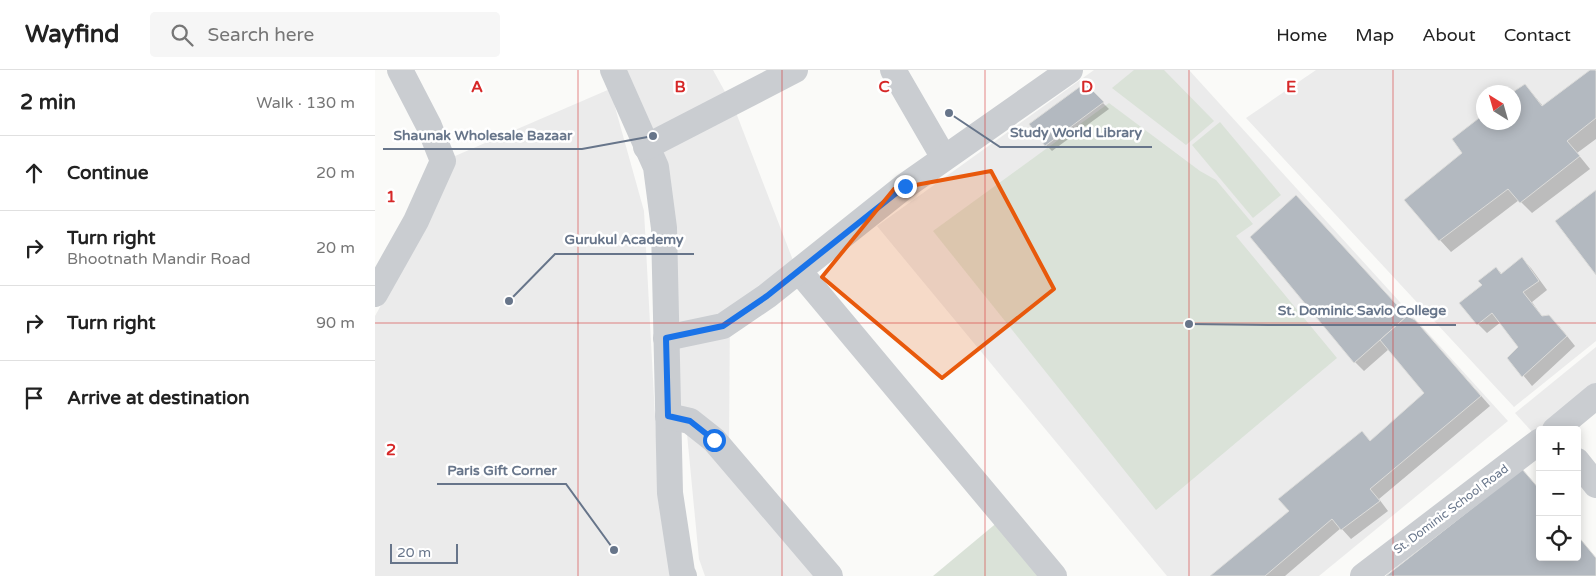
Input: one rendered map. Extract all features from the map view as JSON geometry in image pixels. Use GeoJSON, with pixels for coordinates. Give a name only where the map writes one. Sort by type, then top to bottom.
{"type":"FeatureCollection","features":[{"type":"Feature","properties":{"kind":"street"},"geometry":{"type":"LineString","coordinates":[[375,294],[416,221],[443,161],[429,126],[400,70]]}},
{"type":"Feature","properties":{"kind":"street"},"geometry":{"type":"LineString","coordinates":[[613,70],[656,167],[664,228],[670,493],[684,576]]}},
{"type":"Feature","properties":{"kind":"street"},"geometry":{"type":"LineString","coordinates":[[646,146],[795,70]]}},
{"type":"Feature","properties":{"kind":"street"},"geometry":{"type":"LineString","coordinates":[[893,70],[944,158]]}},
{"type":"Feature","properties":{"kind":"street"},"geometry":{"type":"LineString","coordinates":[[666,338],[723,326],[767,296],[905,186],[1070,70]]}},
{"type":"Feature","properties":{"kind":"street"},"geometry":{"type":"LineString","coordinates":[[799,271],[1054,576]]}},
{"type":"Feature","properties":{"kind":"street"},"geometry":{"type":"LineString","coordinates":[[1560,426],[1596,396]]}},
{"type":"Feature","properties":{"kind":"street"},"geometry":{"type":"LineString","coordinates":[[668,416],[690,421],[714,440],[830,576]]}},
{"type":"Feature","properties":{"kind":"street","name":"St. Dominic School Road"},"geometry":{"type":"LineString","coordinates":[[1363,576],[1536,445]]}},
{"type":"Feature","properties":{"kind":"street"},"geometry":{"type":"LineString","coordinates":[[1581,466],[1596,485]]}},
{"type":"Feature","properties":{"kind":"highlighted area"},"geometry":{"type":"Polygon","coordinates":[[[991,171],[1054,289],[942,378],[822,277],[894,189],[991,171]]]}},
{"type":"Feature","properties":{"kind":"shaded area"},"geometry":{"type":"Polygon","coordinates":[[[616,70],[713,70],[735,110],[794,263],[730,309],[729,442],[677,412],[670,204],[616,70]]]}},
{"type":"Feature","properties":{"kind":"shaded area"},"geometry":{"type":"Polygon","coordinates":[[[1094,70],[1189,70],[1508,421],[1319,576],[1167,576],[877,226],[1094,70]]]}},
{"type":"Feature","properties":{"kind":"shaded area"},"geometry":{"type":"Polygon","coordinates":[[[1134,70],[1164,70],[1214,121],[1186,145],[1112,88],[1134,70]]]}},
{"type":"Feature","properties":{"kind":"shaded area"},"geometry":{"type":"Polygon","coordinates":[[[1316,70],[1596,70],[1596,341],[1514,407],[1246,118],[1316,70]]]}},
{"type":"Feature","properties":{"kind":"shaded area"},"geometry":{"type":"Polygon","coordinates":[[[610,89],[644,211],[658,473],[674,576],[375,576],[375,316],[435,207],[455,156],[610,89]]]}},
{"type":"Feature","properties":{"kind":"shaded area"},"geometry":{"type":"Polygon","coordinates":[[[1109,103],[1200,171],[1216,180],[1253,224],[1236,236],[1337,358],[1156,510],[933,231],[1109,103]]]}},
{"type":"Feature","properties":{"kind":"shaded area"},"geometry":{"type":"Polygon","coordinates":[[[1220,122],[1281,195],[1253,218],[1192,145],[1220,122]]]}},
{"type":"Feature","properties":{"kind":"shaded area"},"geometry":{"type":"Polygon","coordinates":[[[1596,347],[1596,384],[1544,426],[1536,426],[1536,432],[1534,434],[1515,413],[1596,347]]]}},
{"type":"Feature","properties":{"kind":"shaded area"},"geometry":{"type":"Polygon","coordinates":[[[687,434],[713,450],[821,576],[705,576],[699,559],[687,434]]]}},
{"type":"Feature","properties":{"kind":"shaded area"},"geometry":{"type":"Polygon","coordinates":[[[999,521],[1042,576],[933,576],[999,521]]]}},
{"type":"Feature","properties":{"kind":"building"},"geometry":{"type":"Polygon","coordinates":[[[1590,70],[1596,71],[1596,118],[1567,141],[1580,156],[1520,203],[1508,189],[1439,241],[1404,200],[1462,153],[1452,139],[1476,120],[1476,130],[1521,130],[1521,87],[1525,84],[1542,106],[1590,70]]]}},
{"type":"Feature","properties":{"kind":"building"},"geometry":{"type":"Polygon","coordinates":[[[1085,83],[1104,102],[1045,146],[1029,124],[1085,83]]]}},
{"type":"Feature","properties":{"kind":"building"},"geometry":{"type":"Polygon","coordinates":[[[1596,190],[1596,275],[1555,221],[1596,190]]]}},
{"type":"Feature","properties":{"kind":"building"},"geometry":{"type":"Polygon","coordinates":[[[1296,195],[1407,316],[1354,363],[1250,237],[1296,195]]]}},
{"type":"Feature","properties":{"kind":"building"},"geometry":{"type":"Polygon","coordinates":[[[1522,257],[1539,281],[1523,292],[1542,316],[1549,315],[1567,336],[1522,377],[1507,358],[1518,347],[1492,313],[1477,325],[1459,303],[1482,285],[1478,281],[1496,267],[1501,274],[1522,257]]]}},
{"type":"Feature","properties":{"kind":"building"},"geometry":{"type":"Polygon","coordinates":[[[1407,316],[1415,320],[1481,396],[1370,489],[1380,501],[1341,530],[1332,519],[1265,576],[1210,576],[1289,511],[1278,499],[1362,431],[1370,441],[1424,393],[1380,340],[1407,316]]]}},
{"type":"Feature","properties":{"kind":"building"},"geometry":{"type":"Polygon","coordinates":[[[1522,469],[1536,485],[1536,561],[1581,561],[1581,540],[1596,558],[1596,576],[1386,576],[1522,469]]]}},
{"type":"Feature","properties":{"kind":"place","name":"Study World Library"},"geometry":{"type":"Point","coordinates":[949,113]}},
{"type":"Feature","properties":{"kind":"place","name":"Shaunak Wholesale Bazaar"},"geometry":{"type":"Point","coordinates":[653,136]}},
{"type":"Feature","properties":{"kind":"place","name":"Gurukul Academy"},"geometry":{"type":"Point","coordinates":[509,301]}},
{"type":"Feature","properties":{"kind":"place","name":"St. Dominic Savio College"},"geometry":{"type":"Point","coordinates":[1189,324]}},
{"type":"Feature","properties":{"kind":"place","name":"Paris Gift Corner"},"geometry":{"type":"Point","coordinates":[614,550]}},
{"type":"Feature","properties":{"kind":"route"},"geometry":{"type":"LineString","coordinates":[[714,440],[690,421],[668,416],[666,338],[723,326],[767,296],[905,186]]}}]}
